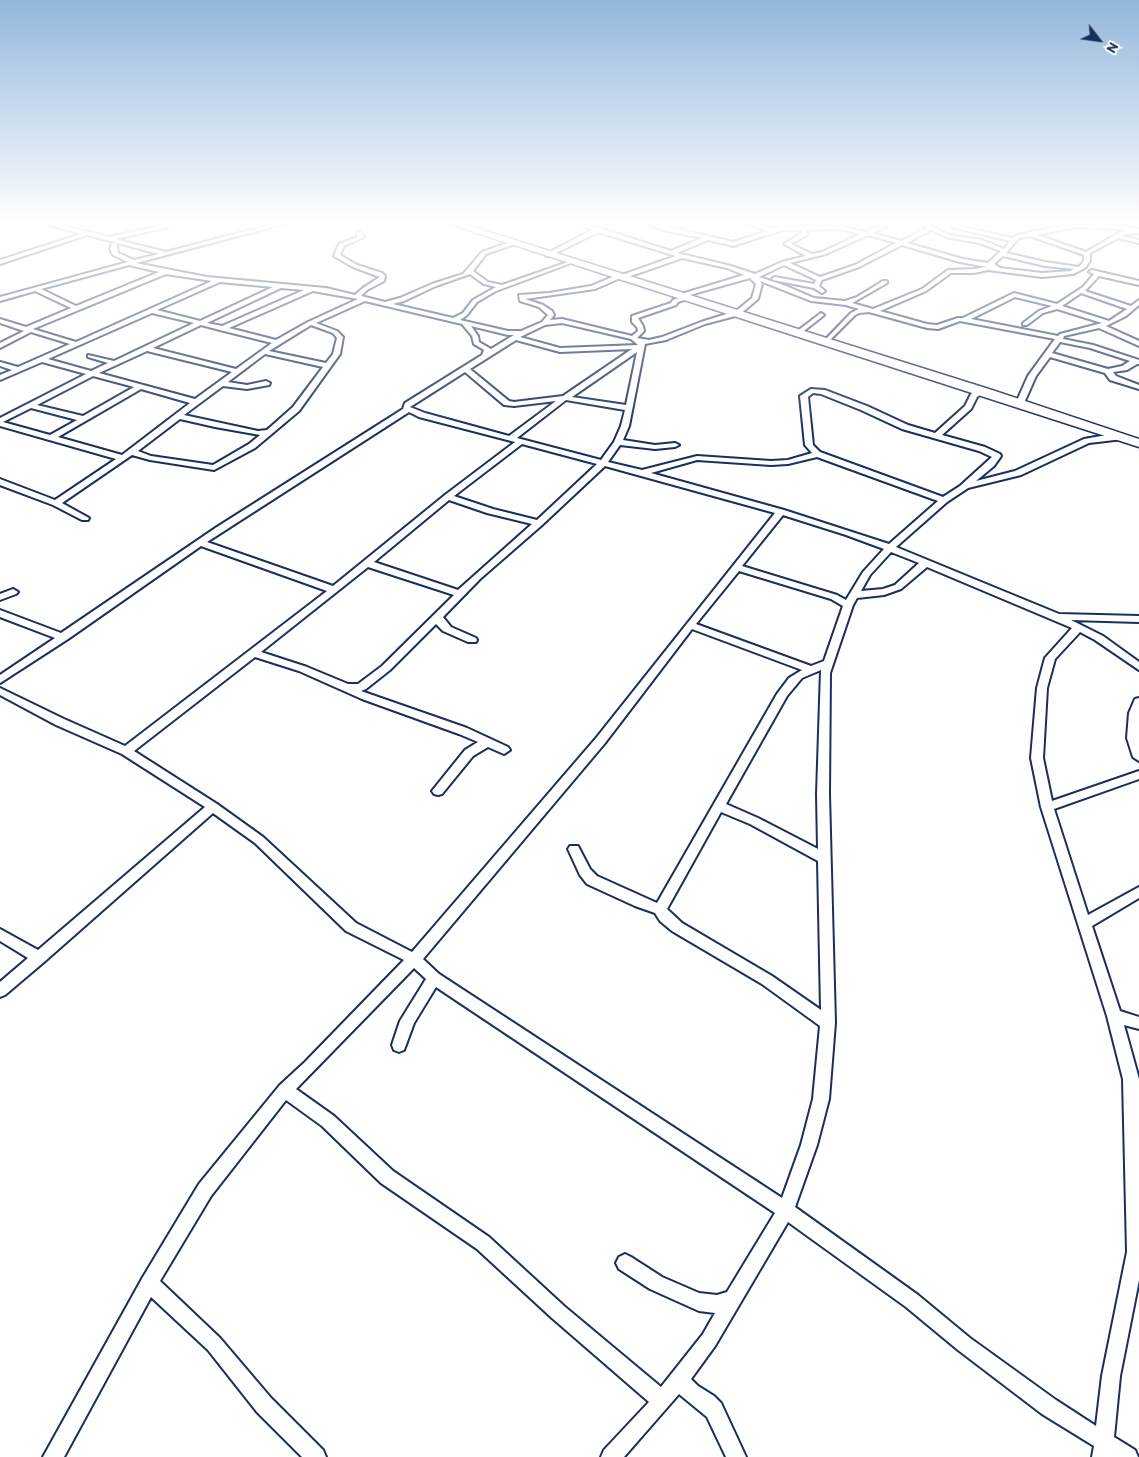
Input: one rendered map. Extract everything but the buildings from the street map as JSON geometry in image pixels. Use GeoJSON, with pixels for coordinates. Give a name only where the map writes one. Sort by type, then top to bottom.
{"type":"FeatureCollection","features":[{"type":"Feature","properties":{"kind":"main road"},"geometry":{"type":"LineString","coordinates":[[667,292],[1020,403],[1139,443]]}},
{"type":"Feature","properties":{"kind":"street"},"geometry":{"type":"LineString","coordinates":[[0,299],[25,292]]}},
{"type":"Feature","properties":{"kind":"street"},"geometry":{"type":"LineString","coordinates":[[41,292],[77,309]]}},
{"type":"Feature","properties":{"kind":"street"},"geometry":{"type":"LineString","coordinates":[[0,346],[28,330],[117,292]]}},
{"type":"Feature","properties":{"kind":"street"},"geometry":{"type":"LineString","coordinates":[[0,378],[193,292]]}},
{"type":"Feature","properties":{"kind":"street"},"geometry":{"type":"LineString","coordinates":[[0,422],[91,374],[267,292]]}},
{"type":"Feature","properties":{"kind":"street"},"geometry":{"type":"LineString","coordinates":[[222,329],[303,292]]}},
{"type":"Feature","properties":{"kind":"street"},"geometry":{"type":"LineString","coordinates":[[332,292],[508,333],[560,350],[664,339],[703,323],[736,313],[755,299],[757,292]]}},
{"type":"Feature","properties":{"kind":"street"},"geometry":{"type":"LineString","coordinates":[[56,503],[123,458],[277,342],[310,323],[361,298],[364,292]]}},
{"type":"Feature","properties":{"kind":"street"},"geometry":{"type":"LineString","coordinates":[[384,304],[402,300],[421,292]]}},
{"type":"Feature","properties":{"kind":"street"},"geometry":{"type":"LineString","coordinates":[[454,320],[465,314],[475,301],[491,292]]}},
{"type":"Feature","properties":{"kind":"street"},"geometry":{"type":"LineString","coordinates":[[407,410],[408,405],[485,356],[544,323],[551,315],[550,312],[541,306],[522,300],[522,296],[517,292]]}},
{"type":"Feature","properties":{"kind":"street"},"geometry":{"type":"LineString","coordinates":[[522,296],[568,292]]}},
{"type":"Feature","properties":{"kind":"street"},"geometry":{"type":"LineString","coordinates":[[345,687],[354,689],[370,681],[406,650],[477,577],[539,523],[603,463],[618,442],[625,426],[629,408],[641,351],[638,342],[641,331],[640,326],[635,322],[634,318],[674,304],[675,301],[683,297],[701,292]]}},
{"type":"Feature","properties":{"kind":"street"},"geometry":{"type":"LineString","coordinates":[[793,292],[812,300],[846,303],[931,327],[942,326],[956,320],[964,320],[1058,339],[1091,346],[1137,362]]}},
{"type":"Feature","properties":{"kind":"street"},"geometry":{"type":"LineString","coordinates":[[846,303],[869,292]]}},
{"type":"Feature","properties":{"kind":"street"},"geometry":{"type":"LineString","coordinates":[[826,342],[857,311],[870,311],[919,292]]}},
{"type":"Feature","properties":{"kind":"street"},"geometry":{"type":"LineString","coordinates":[[1025,324],[1041,312],[1057,306],[1078,292]]}},
{"type":"Feature","properties":{"kind":"street"},"geometry":{"type":"LineString","coordinates":[[1083,292],[1132,308]]}},
{"type":"Feature","properties":{"kind":"street"},"geometry":{"type":"LineString","coordinates":[[964,320],[1014,295],[1110,323]]}},
{"type":"Feature","properties":{"kind":"street"},"geometry":{"type":"LineString","coordinates":[[1020,403],[1032,376],[1058,339],[1066,333],[1110,323],[1139,302]]}},
{"type":"Feature","properties":{"kind":"street"},"geometry":{"type":"LineString","coordinates":[[152,311],[277,342]]}},
{"type":"Feature","properties":{"kind":"street"},"geometry":{"type":"LineString","coordinates":[[798,333],[821,315]]}},
{"type":"Feature","properties":{"kind":"street"},"geometry":{"type":"LineString","coordinates":[[0,321],[76,344]]}},
{"type":"Feature","properties":{"kind":"street"},"geometry":{"type":"LineString","coordinates":[[544,323],[568,321],[638,342]]}},
{"type":"Feature","properties":{"kind":"street"},"geometry":{"type":"LineString","coordinates":[[464,322],[475,336],[476,343],[488,349],[485,356]]}},
{"type":"Feature","properties":{"kind":"street"},"geometry":{"type":"LineString","coordinates":[[131,452],[150,458],[214,468],[252,446],[296,409],[336,354],[341,338],[334,332],[310,323]]}},
{"type":"Feature","properties":{"kind":"street"},"geometry":{"type":"LineString","coordinates":[[1100,326],[1139,344]]}},
{"type":"Feature","properties":{"kind":"street"},"geometry":{"type":"LineString","coordinates":[[126,751],[334,590],[565,398],[638,342]]}},
{"type":"Feature","properties":{"kind":"street"},"geometry":{"type":"LineString","coordinates":[[145,348],[237,371]]}},
{"type":"Feature","properties":{"kind":"street"},"geometry":{"type":"LineString","coordinates":[[265,352],[328,366]]}},
{"type":"Feature","properties":{"kind":"street"},"geometry":{"type":"LineString","coordinates":[[1048,354],[1108,372],[1137,362]]}},
{"type":"Feature","properties":{"kind":"street"},"geometry":{"type":"LineString","coordinates":[[90,356],[114,363]]}},
{"type":"Feature","properties":{"kind":"street"},"geometry":{"type":"LineString","coordinates":[[43,360],[196,402]]}},
{"type":"Feature","properties":{"kind":"street"},"geometry":{"type":"LineString","coordinates":[[0,364],[20,370]]}},
{"type":"Feature","properties":{"kind":"street"},"geometry":{"type":"LineString","coordinates":[[466,369],[507,402],[514,404],[565,398],[629,408]]}},
{"type":"Feature","properties":{"kind":"street"},"geometry":{"type":"LineString","coordinates":[[1108,372],[1113,378],[1139,387]]}},
{"type":"Feature","properties":{"kind":"street"},"geometry":{"type":"LineString","coordinates":[[221,383],[247,387],[266,384]]}},
{"type":"Feature","properties":{"kind":"street"},"geometry":{"type":"LineString","coordinates":[[51,438],[140,387]]}},
{"type":"Feature","properties":{"kind":"street"},"geometry":{"type":"LineString","coordinates":[[611,1457],[662,1401],[709,1340],[786,1210],[809,1145],[821,1099],[828,1023],[824,858],[823,710],[825,673],[851,600],[866,574],[890,548],[944,500],[963,488],[998,456],[993,452],[905,427],[822,392],[811,391],[804,396],[803,402],[809,445],[817,454],[944,500]]}},
{"type":"Feature","properties":{"kind":"street"},"geometry":{"type":"LineString","coordinates":[[937,435],[968,407],[974,396],[981,391]]}},
{"type":"Feature","properties":{"kind":"street"},"geometry":{"type":"LineString","coordinates":[[32,406],[84,419]]}},
{"type":"Feature","properties":{"kind":"street"},"geometry":{"type":"LineString","coordinates":[[0,680],[200,543],[407,410],[781,512],[890,548],[1057,617],[1099,638],[1139,667]]}},
{"type":"Feature","properties":{"kind":"street"},"geometry":{"type":"LineString","coordinates":[[178,416],[258,433],[268,432]]}},
{"type":"Feature","properties":{"kind":"street"},"geometry":{"type":"LineString","coordinates":[[0,422],[123,458]]}},
{"type":"Feature","properties":{"kind":"street"},"geometry":{"type":"LineString","coordinates":[[963,488],[1018,473],[1088,441],[1101,438],[1123,437]]}},
{"type":"Feature","properties":{"kind":"street"},"geometry":{"type":"LineString","coordinates":[[618,442],[655,447],[674,445]]}},
{"type":"Feature","properties":{"kind":"street"},"geometry":{"type":"LineString","coordinates":[[642,473],[697,458],[771,463],[788,462],[817,454]]}},
{"type":"Feature","properties":{"kind":"street"},"geometry":{"type":"LineString","coordinates":[[0,482],[56,503],[85,518]]}},
{"type":"Feature","properties":{"kind":"street"},"geometry":{"type":"LineString","coordinates":[[0,492],[11,487]]}},
{"type":"Feature","properties":{"kind":"street"},"geometry":{"type":"LineString","coordinates":[[448,497],[490,511],[539,523]]}},
{"type":"Feature","properties":{"kind":"street"},"geometry":{"type":"LineString","coordinates":[[53,1457],[149,1283],[205,1190],[285,1090],[310,1067],[414,959],[601,740],[781,512]]}},
{"type":"Feature","properties":{"kind":"street"},"geometry":{"type":"LineString","coordinates":[[200,543],[334,590]]}},
{"type":"Feature","properties":{"kind":"street"},"geometry":{"type":"LineString","coordinates":[[366,563],[461,594]]}},
{"type":"Feature","properties":{"kind":"street"},"geometry":{"type":"LineString","coordinates":[[736,567],[834,597],[851,600],[898,587],[925,563]]}},
{"type":"Feature","properties":{"kind":"street"},"geometry":{"type":"LineString","coordinates":[[0,597],[13,592]]}},
{"type":"Feature","properties":{"kind":"street"},"geometry":{"type":"LineString","coordinates":[[0,613],[48,633],[64,637]]}},
{"type":"Feature","properties":{"kind":"street"},"geometry":{"type":"LineString","coordinates":[[438,617],[447,629],[472,640]]}},
{"type":"Feature","properties":{"kind":"street"},"geometry":{"type":"LineString","coordinates":[[1057,617],[1139,619]]}},
{"type":"Feature","properties":{"kind":"street"},"geometry":{"type":"LineString","coordinates":[[690,625],[810,670]]}},
{"type":"Feature","properties":{"kind":"street"},"geometry":{"type":"LineString","coordinates":[[1078,628],[1050,658],[1042,688],[1037,758],[1047,807],[1114,1016],[1131,1079],[1137,1144],[1137,1253],[1111,1376],[1102,1450]]}},
{"type":"Feature","properties":{"kind":"street"},"geometry":{"type":"LineString","coordinates":[[254,653],[303,669],[358,694],[463,731],[504,750]]}},
{"type":"Feature","properties":{"kind":"street"},"geometry":{"type":"LineString","coordinates":[[660,909],[782,694],[793,680],[810,670],[829,663]]}},
{"type":"Feature","properties":{"kind":"street"},"geometry":{"type":"LineString","coordinates":[[0,691],[60,722],[126,751],[213,807],[259,840],[288,870],[351,927],[414,959],[434,978],[786,1210],[912,1301],[964,1344],[1042,1402],[1102,1450],[1128,1457]]}},
{"type":"Feature","properties":{"kind":"street"},"geometry":{"type":"LineString","coordinates":[[1139,702],[1135,713],[1133,738],[1139,757]]}},
{"type":"Feature","properties":{"kind":"street"},"geometry":{"type":"LineString","coordinates":[[438,791],[469,753],[479,746],[490,743]]}},
{"type":"Feature","properties":{"kind":"street"},"geometry":{"type":"LineString","coordinates":[[1047,807],[1139,775]]}},
{"type":"Feature","properties":{"kind":"street"},"geometry":{"type":"LineString","coordinates":[[719,806],[754,821],[824,858]]}},
{"type":"Feature","properties":{"kind":"street"},"geometry":{"type":"LineString","coordinates":[[0,991],[213,807]]}},
{"type":"Feature","properties":{"kind":"street"},"geometry":{"type":"LineString","coordinates":[[574,849],[585,872],[592,880],[660,909],[665,917],[677,927],[767,980],[828,1023]]}},
{"type":"Feature","properties":{"kind":"street"},"geometry":{"type":"LineString","coordinates":[[1085,923],[1139,892]]}},
{"type":"Feature","properties":{"kind":"street"},"geometry":{"type":"LineString","coordinates":[[0,934],[39,958]]}},
{"type":"Feature","properties":{"kind":"street"},"geometry":{"type":"LineString","coordinates":[[399,1044],[407,1021],[434,978]]}},
{"type":"Feature","properties":{"kind":"street"},"geometry":{"type":"LineString","coordinates":[[1114,1016],[1139,1023]]}},
{"type":"Feature","properties":{"kind":"street"},"geometry":{"type":"LineString","coordinates":[[285,1090],[328,1121],[387,1176],[483,1243],[558,1312],[622,1364],[662,1401]]}},
{"type":"Feature","properties":{"kind":"street"},"geometry":{"type":"LineString","coordinates":[[625,1263],[656,1283],[699,1302],[717,1304],[732,1300]]}},
{"type":"Feature","properties":{"kind":"street"},"geometry":{"type":"LineString","coordinates":[[149,1283],[214,1344],[264,1405],[316,1457]]}},
{"type":"Feature","properties":{"kind":"street"},"geometry":{"type":"LineString","coordinates":[[679,1380],[691,1393],[714,1410],[736,1457]]}}]}
